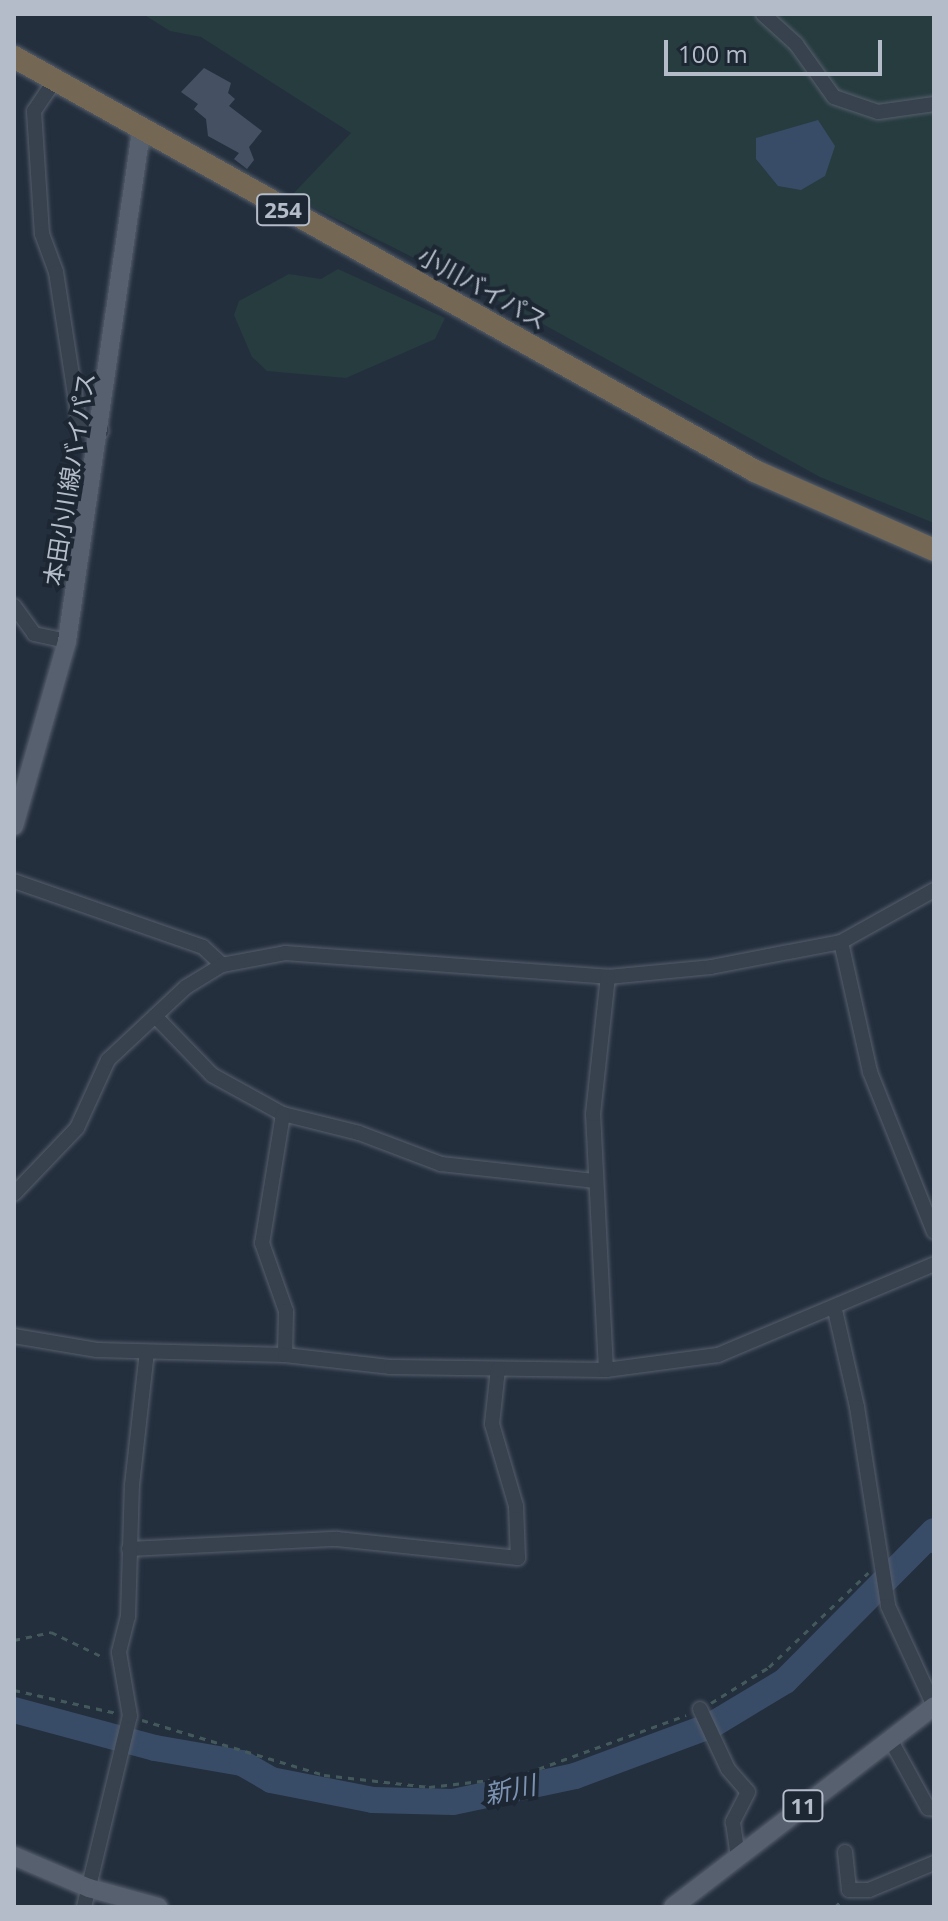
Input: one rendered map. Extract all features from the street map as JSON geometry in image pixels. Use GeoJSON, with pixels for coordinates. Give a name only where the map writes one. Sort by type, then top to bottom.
{"type":"FeatureCollection","features":[{"type":"Feature","properties":{"kind":"highway","name":"小川バイパス"},"geometry":{"type":"LineString","coordinates":[[14,57],[141,132],[755,471],[934,550]]}},
{"type":"Feature","properties":{"kind":"main road","name":"本田小川線バイパス"},"geometry":{"type":"LineString","coordinates":[[14,826],[67,641],[102,431],[141,132]]}},
{"type":"Feature","properties":{"kind":"main road","name":"11"},"geometry":{"type":"LineString","coordinates":[[673,1907],[934,1706]]}},
{"type":"Feature","properties":{"kind":"main road"},"geometry":{"type":"LineString","coordinates":[[14,1856],[89,1888],[158,1907]]}},
{"type":"Feature","properties":{"kind":"street"},"geometry":{"type":"LineString","coordinates":[[763,14],[796,44],[834,97],[878,112],[934,104]]}},
{"type":"Feature","properties":{"kind":"street"},"geometry":{"type":"LineString","coordinates":[[55,80],[34,111],[42,234],[56,272],[80,427],[102,431]]}},
{"type":"Feature","properties":{"kind":"street"},"geometry":{"type":"LineString","coordinates":[[14,606],[34,634],[67,641]]}},
{"type":"Feature","properties":{"kind":"street"},"geometry":{"type":"LineString","coordinates":[[14,881],[203,947],[222,965]]}},
{"type":"Feature","properties":{"kind":"street"},"geometry":{"type":"LineString","coordinates":[[14,1194],[77,1128],[108,1060],[155,1016],[222,965],[285,953],[608,977],[711,967],[841,942],[934,890]]}},
{"type":"Feature","properties":{"kind":"street"},"geometry":{"type":"LineString","coordinates":[[841,942],[870,1072],[934,1232]]}},
{"type":"Feature","properties":{"kind":"street"},"geometry":{"type":"LineString","coordinates":[[606,1370],[593,1114],[608,977]]}},
{"type":"Feature","properties":{"kind":"street"},"geometry":{"type":"LineString","coordinates":[[155,1016],[212,1075],[283,1114],[359,1133],[441,1164],[596,1181]]}},
{"type":"Feature","properties":{"kind":"street"},"geometry":{"type":"LineString","coordinates":[[283,1114],[262,1243],[286,1311],[285,1355]]}},
{"type":"Feature","properties":{"kind":"street"},"geometry":{"type":"LineString","coordinates":[[14,1336],[147,1352],[285,1355],[391,1367],[606,1370],[718,1355],[835,1310],[934,1264]]}},
{"type":"Feature","properties":{"kind":"street"},"geometry":{"type":"LineString","coordinates":[[835,1310],[882,1558],[888,1606],[934,1706]]}},
{"type":"Feature","properties":{"kind":"street"},"geometry":{"type":"LineString","coordinates":[[84,1907],[123,1757],[130,1716],[122,1668],[129,1549],[147,1352]]}},
{"type":"Feature","properties":{"kind":"street"},"geometry":{"type":"LineString","coordinates":[[129,1549],[337,1539],[518,1558],[516,1506],[492,1424],[498,1369]]}},
{"type":"Feature","properties":{"kind":"street"},"geometry":{"type":"LineString","coordinates":[[700,1709],[716,1744],[748,1792],[733,1822],[738,1857]]}},
{"type":"Feature","properties":{"kind":"street"},"geometry":{"type":"LineString","coordinates":[[890,1739],[928,1808],[934,1809]]}},
{"type":"Feature","properties":{"kind":"street"},"geometry":{"type":"LineString","coordinates":[[845,1852],[849,1890],[869,1890],[934,1863]]}},
{"type":"Feature","properties":{"kind":"path"},"geometry":{"type":"LineString","coordinates":[[14,1690],[130,1716],[324,1775],[429,1787],[516,1777],[700,1709],[769,1667],[882,1558]]}},
{"type":"Feature","properties":{"kind":"path"},"geometry":{"type":"LineString","coordinates":[[14,1640],[51,1632],[122,1668]]}},
{"type":"Feature","properties":{"kind":"green space"},"geometry":{"type":"Polygon","coordinates":[[[143,14],[934,14],[934,523],[820,477],[521,312],[291,196],[351,133],[201,37],[170,31],[143,14]]]}},
{"type":"Feature","properties":{"kind":"green space"},"geometry":{"type":"Polygon","coordinates":[[[338,269],[445,318],[435,339],[346,378],[267,371],[252,357],[234,315],[239,301],[289,274],[321,279],[338,269]]]}},
{"type":"Feature","properties":{"kind":"water"},"geometry":{"type":"Polygon","coordinates":[[[818,120],[835,146],[825,176],[801,190],[778,186],[756,159],[756,138],[818,120]]]}},
{"type":"Feature","properties":{"kind":"building"},"geometry":{"type":"Polygon","coordinates":[[[204,68],[231,83],[228,93],[235,99],[229,106],[262,131],[249,147],[254,160],[247,169],[234,159],[239,153],[208,136],[206,119],[194,109],[198,104],[181,92],[204,68]]]}},
{"type":"Feature","properties":{"kind":"waterway","name":"新川"},"geometry":{"type":"LineString","coordinates":[[14,1710],[155,1748],[242,1763],[271,1780],[373,1800],[453,1802],[575,1776],[712,1725],[785,1681],[934,1531]]}},
{"type":"Feature","properties":{"kind":"waterway"},"geometry":{"type":"LineString","coordinates":[[921,1544],[934,1552]]}}]}
